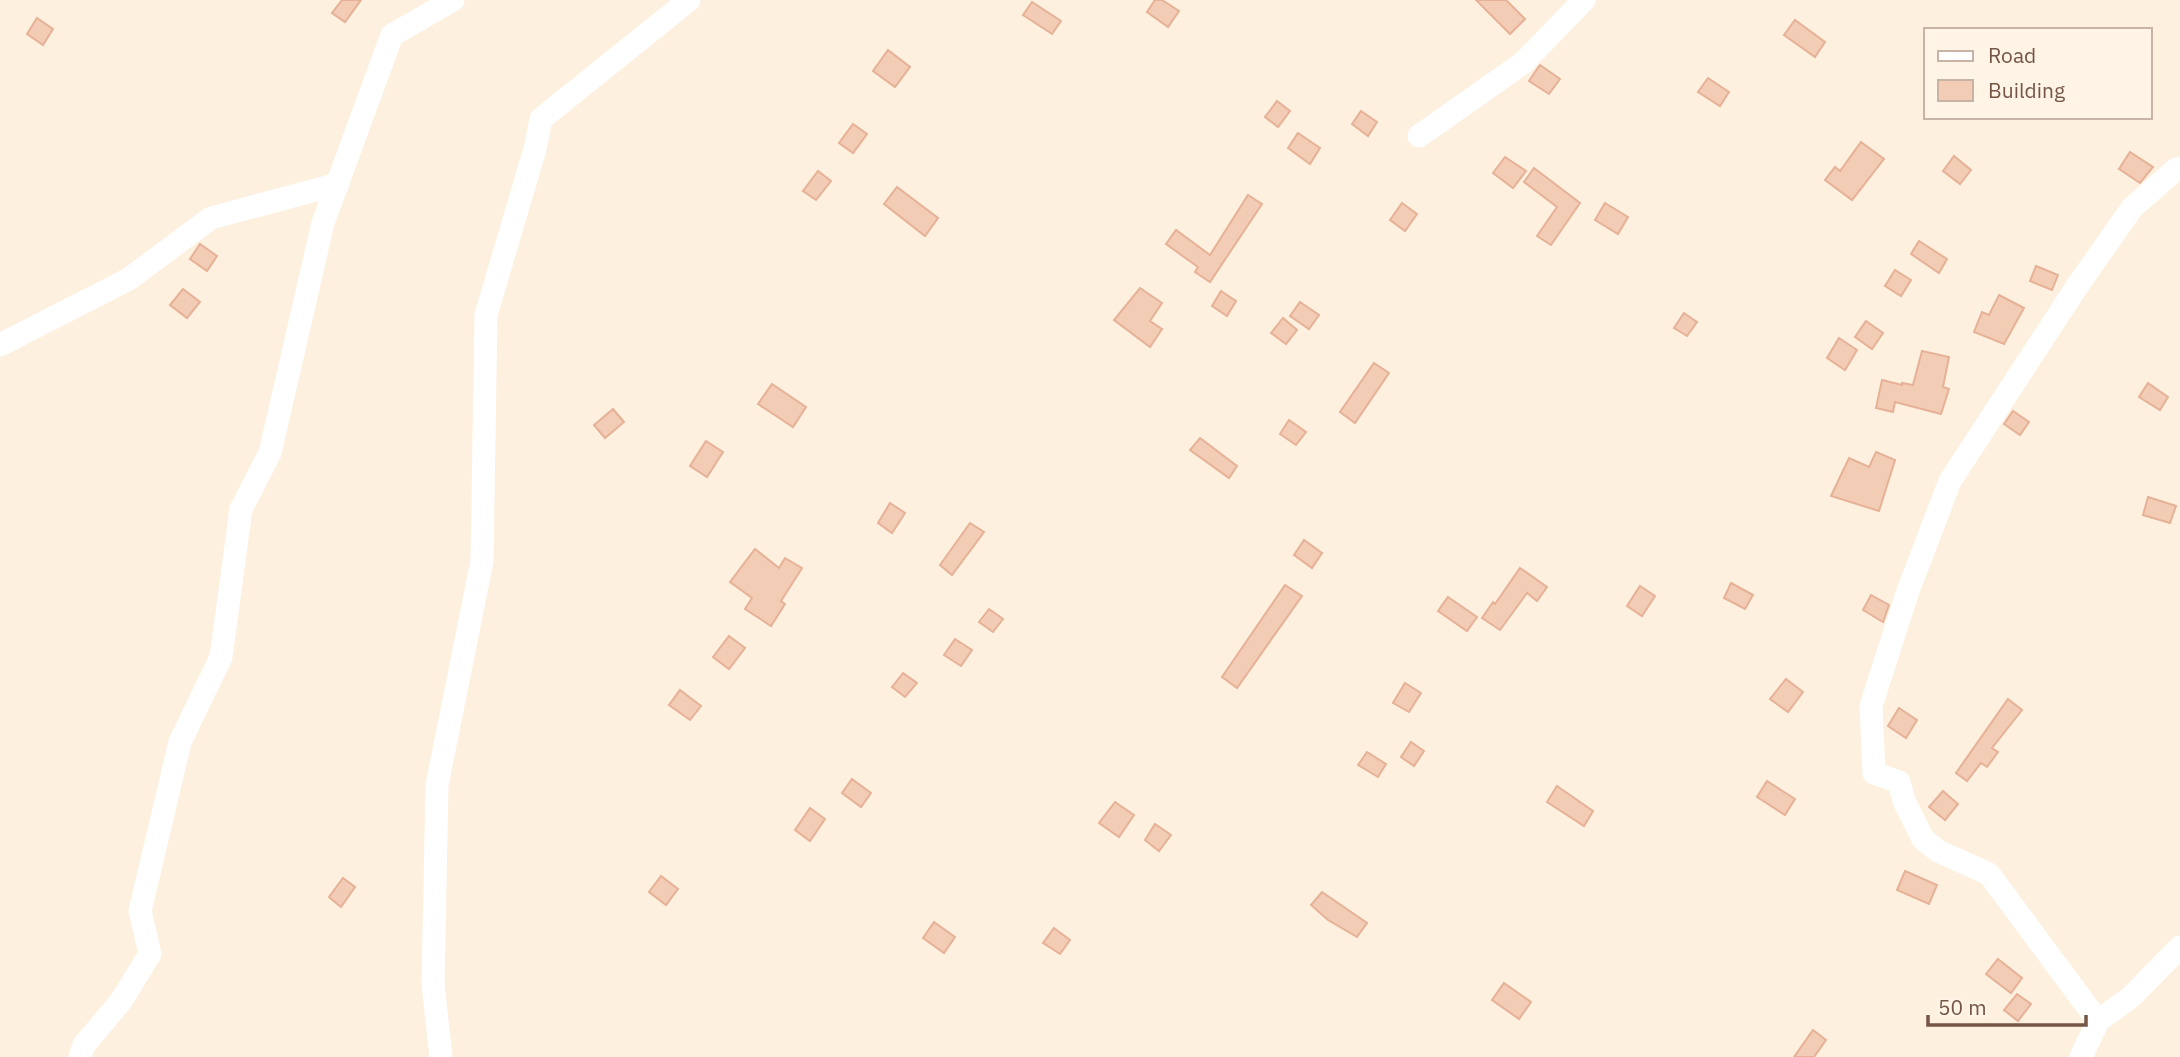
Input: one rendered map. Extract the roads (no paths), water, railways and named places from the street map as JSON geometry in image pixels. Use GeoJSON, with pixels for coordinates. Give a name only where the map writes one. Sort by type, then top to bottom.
{"type":"FeatureCollection","features":[{"type":"Feature","properties":{"kind":"street"},"geometry":{"type":"LineString","coordinates":[[80,1057],[84,1045],[121,1001],[150,954],[140,911],[180,742],[221,657],[241,509],[270,453],[323,223],[392,35],[453,0]]}},
{"type":"Feature","properties":{"kind":"street"},"geometry":{"type":"LineString","coordinates":[[441,1057],[433,984],[437,785],[482,561],[486,315],[535,149],[541,119],[690,0]]}},
{"type":"Feature","properties":{"kind":"street"},"geometry":{"type":"LineString","coordinates":[[1419,136],[1523,63],[1584,0]]}},
{"type":"Feature","properties":{"kind":"street"},"geometry":{"type":"LineString","coordinates":[[2098,1021],[1989,874],[1938,851],[1923,839],[1899,782],[1874,773],[1871,706],[1908,591],[1950,481],[2078,285],[2132,208],[2180,168]]}},
{"type":"Feature","properties":{"kind":"street"},"geometry":{"type":"LineString","coordinates":[[0,345],[129,279],[211,218],[338,184]]}},
{"type":"Feature","properties":{"kind":"street"},"geometry":{"type":"LineString","coordinates":[[2081,1057],[2098,1021],[2131,997],[2180,947]]}}]}
